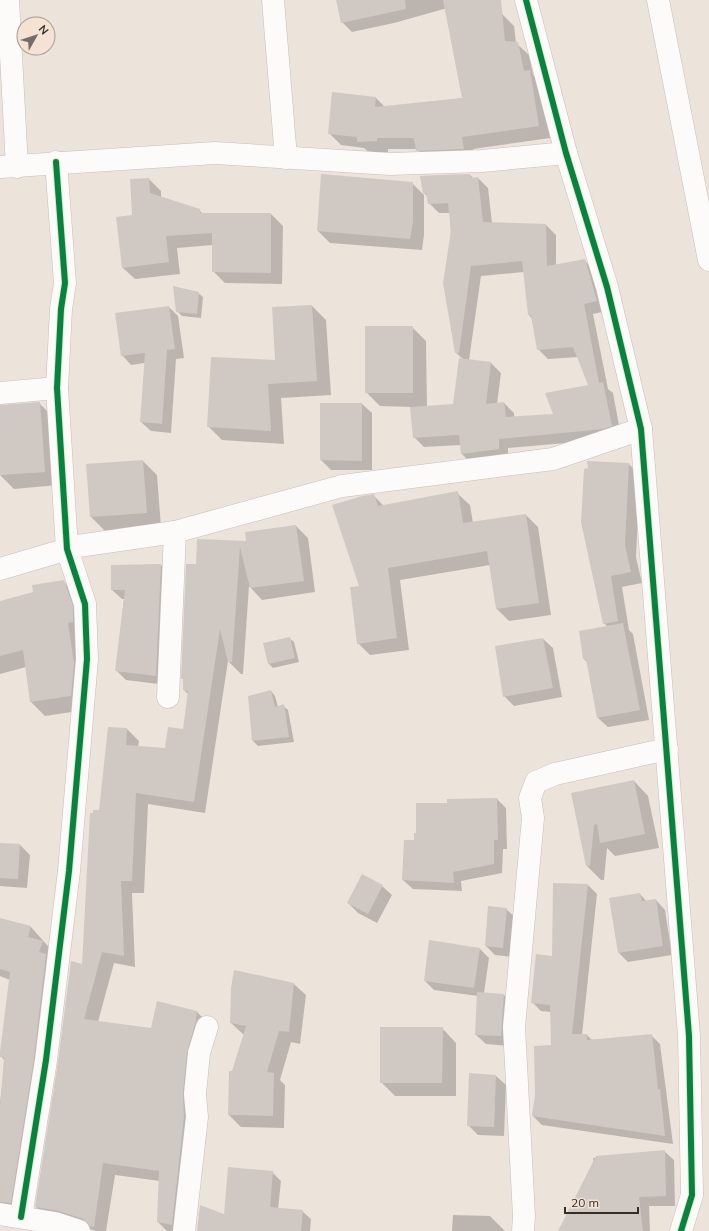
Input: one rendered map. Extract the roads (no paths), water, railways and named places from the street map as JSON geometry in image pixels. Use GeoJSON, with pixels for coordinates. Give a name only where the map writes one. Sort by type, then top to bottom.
{"type":"FeatureCollection","features":[{"type":"Feature","properties":{"kind":"street"},"geometry":{"type":"LineString","coordinates":[[8,0],[8,167],[56,162],[215,153],[390,164],[482,161],[566,153]]}},
{"type":"Feature","properties":{"kind":"street"},"geometry":{"type":"LineString","coordinates":[[273,0],[286,158]]}},
{"type":"Feature","properties":{"kind":"street"},"geometry":{"type":"LineString","coordinates":[[526,0],[566,153],[607,287],[641,428],[668,749],[689,1036],[692,1195],[681,1231]]}},
{"type":"Feature","properties":{"kind":"street"},"geometry":{"type":"LineString","coordinates":[[658,0],[708,246]]}},
{"type":"Feature","properties":{"kind":"street"},"geometry":{"type":"LineString","coordinates":[[21,1217],[47,1052],[69,870],[87,658],[85,604],[67,549],[56,388],[61,309],[65,283],[56,162]]}},
{"type":"Feature","properties":{"kind":"street"},"geometry":{"type":"LineString","coordinates":[[0,393],[56,388]]}},
{"type":"Feature","properties":{"kind":"street"},"geometry":{"type":"LineString","coordinates":[[0,569],[67,549],[176,532],[342,486],[553,459],[641,428]]}},
{"type":"Feature","properties":{"kind":"street"},"geometry":{"type":"LineString","coordinates":[[168,696],[176,532]]}},
{"type":"Feature","properties":{"kind":"street"},"geometry":{"type":"LineString","coordinates":[[523,1231],[524,1216],[514,1027],[532,818],[530,798],[536,782],[556,774],[668,749]]}},
{"type":"Feature","properties":{"kind":"street"},"geometry":{"type":"LineString","coordinates":[[184,1231],[197,1117],[195,1094],[199,1053],[207,1028]]}},
{"type":"Feature","properties":{"kind":"street"},"geometry":{"type":"LineString","coordinates":[[0,1214],[55,1223],[79,1231]]}}]}
